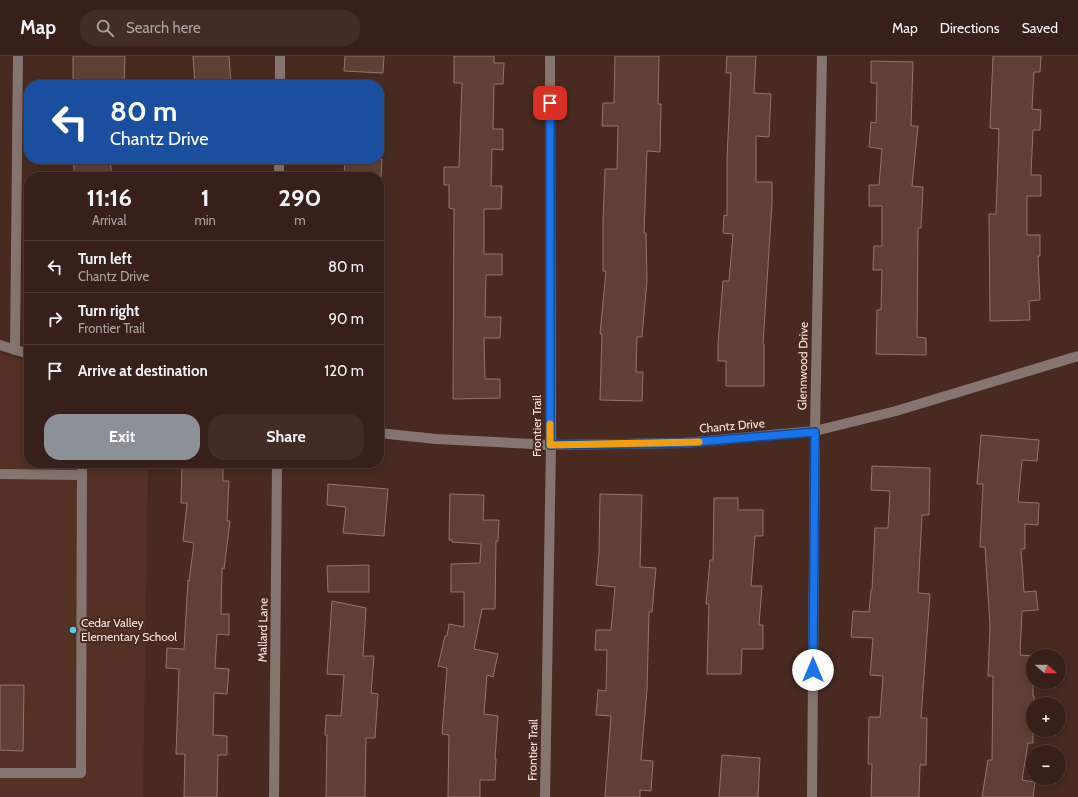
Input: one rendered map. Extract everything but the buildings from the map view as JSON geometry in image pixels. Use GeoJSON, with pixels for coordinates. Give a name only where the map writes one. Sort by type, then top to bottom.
{"type":"FeatureCollection","features":[{"type":"Feature","properties":{"kind":"street"},"geometry":{"type":"LineString","coordinates":[[15,350],[18,56]]}},
{"type":"Feature","properties":{"kind":"street"},"geometry":{"type":"LineString","coordinates":[[280,56],[280,80]]}},
{"type":"Feature","properties":{"kind":"street","name":"Frontier Trail"},"geometry":{"type":"LineString","coordinates":[[545,797],[550,445],[550,56]]}},
{"type":"Feature","properties":{"kind":"street","name":"Glennwood Drive"},"geometry":{"type":"LineString","coordinates":[[812,797],[815,432],[822,56]]}},
{"type":"Feature","properties":{"kind":"street"},"geometry":{"type":"LineString","coordinates":[[0,345],[24,353]]}},
{"type":"Feature","properties":{"kind":"street","name":"Chantz Drive"},"geometry":{"type":"LineString","coordinates":[[384,434],[436,439],[550,445],[684,443],[815,432],[896,411],[1078,356]]}},
{"type":"Feature","properties":{"kind":"street"},"geometry":{"type":"LineString","coordinates":[[0,773],[81,773],[82,468]]}},
{"type":"Feature","properties":{"kind":"street","name":"Mallard Lane"},"geometry":{"type":"LineString","coordinates":[[274,797],[277,468]]}},
{"type":"Feature","properties":{"kind":"street"},"geometry":{"type":"LineString","coordinates":[[0,474],[82,475]]}},
{"type":"Feature","properties":{"kind":"shaded area","name":"Cedar Valley Elementary School"},"geometry":{"type":"Polygon","coordinates":[[[0,353],[24,360],[24,468],[148,468],[143,797],[0,797],[0,353]]]}},
{"type":"Feature","properties":{"kind":"slow traffic"},"geometry":{"type":"LineString","coordinates":[[550,424],[550,445],[699,442]]}},
{"type":"Feature","properties":{"kind":"place","name":"Cedar Valley Elementary School"},"geometry":{"type":"Point","coordinates":[73,630]}},
{"type":"Feature","properties":{"kind":"route"},"geometry":{"type":"LineString","coordinates":[[550,103],[550,445],[684,443],[815,432],[813,670]]}}]}
